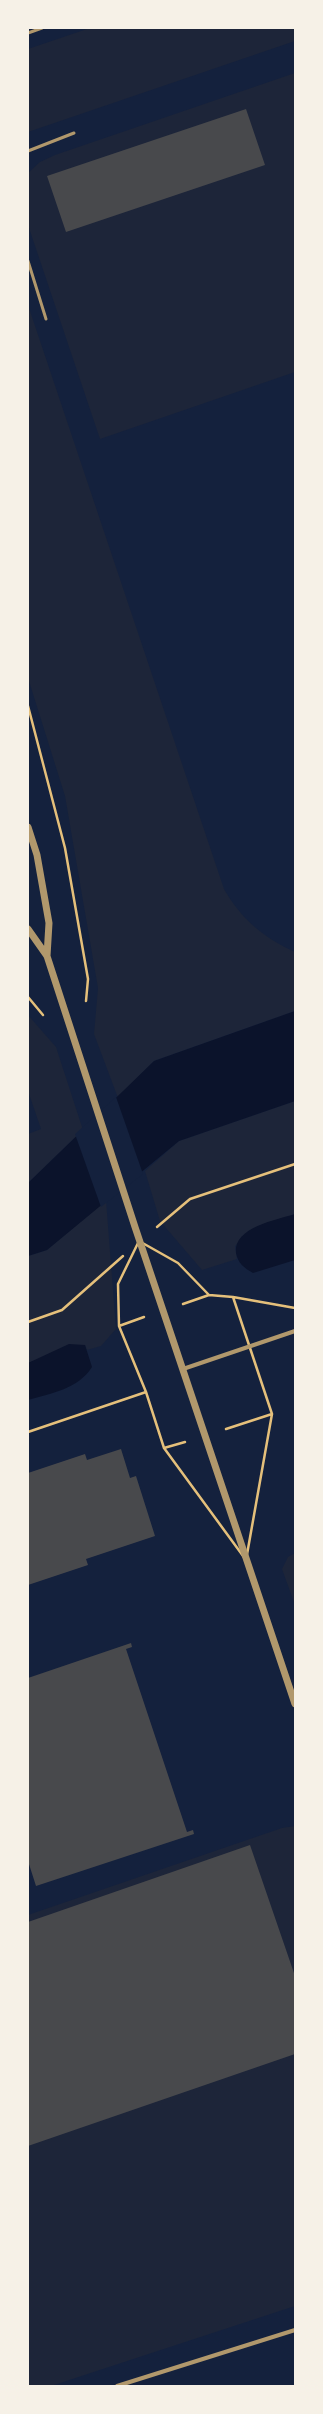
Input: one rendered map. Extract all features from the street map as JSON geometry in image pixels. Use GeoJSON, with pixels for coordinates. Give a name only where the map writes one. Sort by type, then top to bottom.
{"type":"FeatureCollection","features":[{"type":"Feature","properties":{"kind":"street"},"geometry":{"type":"LineString","coordinates":[[28,827],[37,855],[49,924],[47,956]]}},
{"type":"Feature","properties":{"kind":"street"},"geometry":{"type":"LineString","coordinates":[[28,930],[47,956],[139,1241],[295,1704]]}},
{"type":"Feature","properties":{"kind":"street"},"geometry":{"type":"LineString","coordinates":[[183,1369],[295,1331]]}},
{"type":"Feature","properties":{"kind":"street"},"geometry":{"type":"LineString","coordinates":[[117,2386],[295,2330]]}},
{"type":"Feature","properties":{"kind":"lane"},"geometry":{"type":"LineString","coordinates":[[28,33],[42,28]]}},
{"type":"Feature","properties":{"kind":"lane"},"geometry":{"type":"LineString","coordinates":[[28,151],[74,134]]}},
{"type":"Feature","properties":{"kind":"lane"},"geometry":{"type":"LineString","coordinates":[[28,261],[46,319]]}},
{"type":"Feature","properties":{"kind":"path"},"geometry":{"type":"LineString","coordinates":[[28,706],[65,848],[88,980],[85,1003]]}},
{"type":"Feature","properties":{"kind":"path"},"geometry":{"type":"LineString","coordinates":[[246,1560],[164,1448],[146,1392],[119,1326],[118,1284],[139,1241],[178,1264],[209,1295],[233,1297],[295,1308]]}},
{"type":"Feature","properties":{"kind":"path"},"geometry":{"type":"LineString","coordinates":[[233,1297],[272,1414],[246,1560]]}},
{"type":"Feature","properties":{"kind":"path"},"geometry":{"type":"LineString","coordinates":[[28,1432],[146,1392]]}},
{"type":"Feature","properties":{"kind":"shaded area"},"geometry":{"type":"Polygon","coordinates":[[[90,28],[295,28],[295,41],[28,132],[28,49],[90,28]]]}},
{"type":"Feature","properties":{"kind":"shaded area"},"geometry":{"type":"Polygon","coordinates":[[[295,73],[295,372],[100,439],[28,225],[28,173],[40,162],[55,155],[295,73]]]}},
{"type":"Feature","properties":{"kind":"shaded area"},"geometry":{"type":"Polygon","coordinates":[[[28,305],[224,889],[238,910],[263,934],[295,952],[295,1011],[154,1061],[118,1098],[94,1034],[98,988],[65,796],[28,678],[28,305]]]}},
{"type":"Feature","properties":{"kind":"shaded area"},"geometry":{"type":"Polygon","coordinates":[[[295,1011],[295,1101],[179,1141],[47,1250],[28,1256],[28,1183],[154,1061],[295,1011]]]}},
{"type":"Feature","properties":{"kind":"shaded area"},"geometry":{"type":"Polygon","coordinates":[[[28,1015],[56,1047],[83,1130],[28,1183],[28,1134],[41,1129],[28,1091],[28,1015]]]}},
{"type":"Feature","properties":{"kind":"shaded area"},"geometry":{"type":"Polygon","coordinates":[[[295,1101],[295,1214],[258,1226],[235,1246],[237,1259],[202,1270],[160,1221],[145,1171],[179,1141],[295,1101]]]}},
{"type":"Feature","properties":{"kind":"shaded area"},"geometry":{"type":"Polygon","coordinates":[[[106,1200],[116,1329],[101,1346],[87,1350],[85,1345],[28,1363],[28,1256],[47,1250],[106,1200]]]}},
{"type":"Feature","properties":{"kind":"shaded area"},"geometry":{"type":"Polygon","coordinates":[[[295,1214],[295,1260],[253,1273],[242,1265],[238,1260],[236,1253],[237,1244],[241,1237],[258,1226],[295,1214]]]}},
{"type":"Feature","properties":{"kind":"shaded area"},"geometry":{"type":"Polygon","coordinates":[[[69,1344],[85,1345],[92,1367],[72,1385],[64,1389],[28,1400],[28,1363],[69,1344]]]}},
{"type":"Feature","properties":{"kind":"shaded area"},"geometry":{"type":"Polygon","coordinates":[[[295,1553],[295,1605],[282,1569],[288,1557],[295,1553]]]}},
{"type":"Feature","properties":{"kind":"shaded area"},"geometry":{"type":"Polygon","coordinates":[[[295,1826],[295,2306],[51,2386],[28,2386],[28,1915],[282,1828],[295,1826]]]}},
{"type":"Feature","properties":{"kind":"pier"},"geometry":{"type":"Polygon","coordinates":[[[116,1097],[143,1174],[101,1207],[75,1134],[116,1097]]]}},
{"type":"Feature","properties":{"kind":"building"},"geometry":{"type":"Polygon","coordinates":[[[246,109],[265,165],[66,232],[47,176],[246,109]]]}},
{"type":"Feature","properties":{"kind":"building"},"geometry":{"type":"Polygon","coordinates":[[[121,1449],[130,1478],[136,1476],[155,1536],[86,1559],[88,1565],[28,1585],[28,1473],[85,1454],[87,1460],[121,1449]]]}},
{"type":"Feature","properties":{"kind":"building"},"geometry":{"type":"Polygon","coordinates":[[[131,1643],[132,1647],[126,1649],[187,1832],[193,1830],[194,1834],[36,1886],[28,1861],[28,1678],[131,1643]]]}},
{"type":"Feature","properties":{"kind":"building"},"geometry":{"type":"Polygon","coordinates":[[[250,1845],[295,1976],[295,2054],[28,2146],[28,1922],[250,1845]]]}}]}
